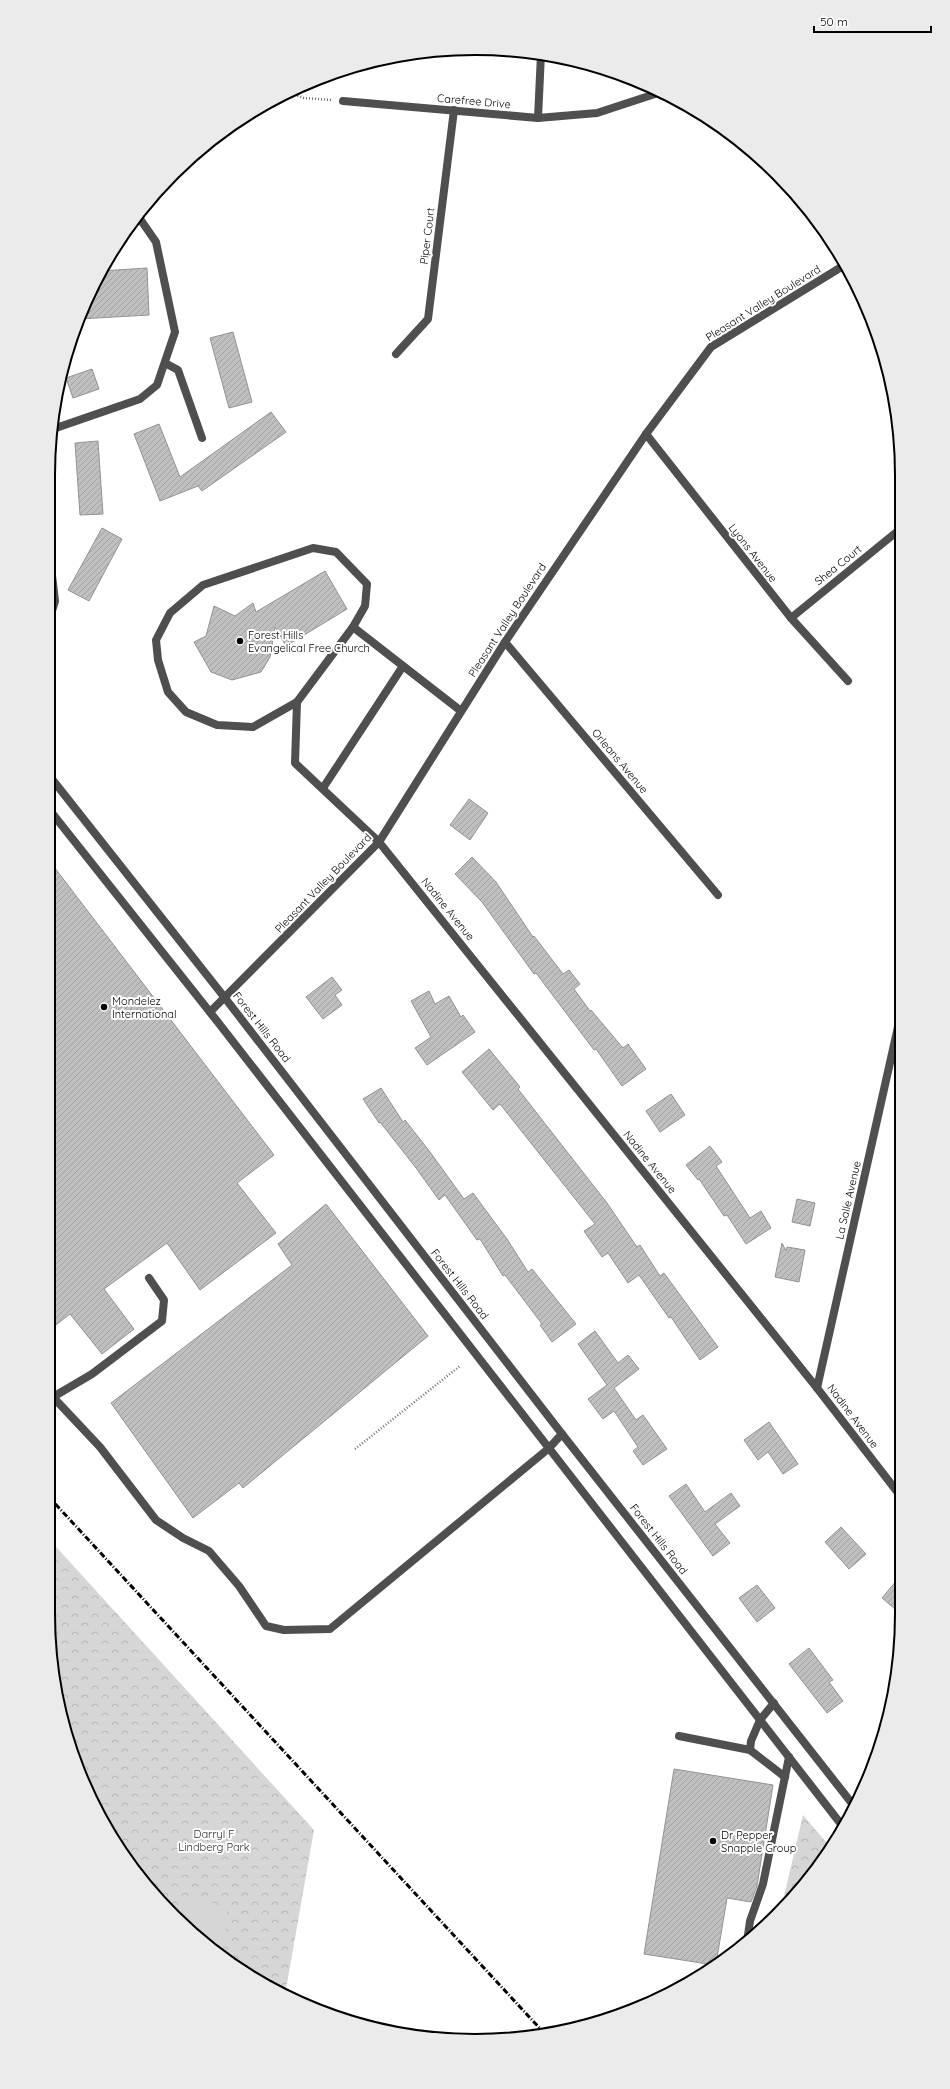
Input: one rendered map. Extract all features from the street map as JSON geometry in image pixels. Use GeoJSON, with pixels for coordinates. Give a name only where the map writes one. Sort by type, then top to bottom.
{"type":"FeatureCollection","features":[{"type":"Feature","properties":{"kind":"street"},"geometry":{"type":"LineString","coordinates":[[538,118],[541,61]]}},
{"type":"Feature","properties":{"kind":"street","name":"Carefree Drive"},"geometry":{"type":"LineString","coordinates":[[343,101],[538,118],[597,113],[653,95]]}},
{"type":"Feature","properties":{"kind":"street","name":"Piper Court"},"geometry":{"type":"LineString","coordinates":[[396,354],[428,319],[454,110]]}},
{"type":"Feature","properties":{"kind":"street"},"geometry":{"type":"LineString","coordinates":[[58,427],[140,399],[157,385],[175,332],[156,242],[141,220]]}},
{"type":"Feature","properties":{"kind":"street","name":"Pleasant Valley Boulevard"},"geometry":{"type":"LineString","coordinates":[[210,1012],[379,842],[505,642],[646,434],[711,347],[840,268]]}},
{"type":"Feature","properties":{"kind":"street"},"geometry":{"type":"LineString","coordinates":[[165,363],[178,370],[202,438]]}},
{"type":"Feature","properties":{"kind":"street","name":"Lyons Avenue"},"geometry":{"type":"LineString","coordinates":[[646,434],[790,618],[848,681]]}},
{"type":"Feature","properties":{"kind":"street","name":"Shea Court"},"geometry":{"type":"LineString","coordinates":[[790,618],[895,533]]}},
{"type":"Feature","properties":{"kind":"street"},"geometry":{"type":"LineString","coordinates":[[313,548],[336,552],[367,584],[365,606],[353,628],[297,702],[253,727],[217,725],[186,712],[168,692],[158,660],[156,640],[170,613],[203,585],[313,548]]}},
{"type":"Feature","properties":{"kind":"street"},"geometry":{"type":"LineString","coordinates":[[353,628],[461,711]]}},
{"type":"Feature","properties":{"kind":"street","name":"Orleans Avenue"},"geometry":{"type":"LineString","coordinates":[[505,642],[718,895]]}},
{"type":"Feature","properties":{"kind":"street"},"geometry":{"type":"LineString","coordinates":[[322,788],[403,666]]}},
{"type":"Feature","properties":{"kind":"street","name":"Nadine Avenue"},"geometry":{"type":"LineString","coordinates":[[297,702],[295,763],[379,842],[817,1388],[895,1489]]}},
{"type":"Feature","properties":{"kind":"street","name":"Forest Hills Road"},"geometry":{"type":"LineString","coordinates":[[55,783],[225,998],[562,1434],[851,1802]]}},
{"type":"Feature","properties":{"kind":"street"},"geometry":{"type":"LineString","coordinates":[[55,817],[210,1012],[548,1449],[840,1823]]}},
{"type":"Feature","properties":{"kind":"street","name":"La Salle Avenue"},"geometry":{"type":"LineString","coordinates":[[817,1388],[895,1040]]}},
{"type":"Feature","properties":{"kind":"street"},"geometry":{"type":"LineString","coordinates":[[55,1392],[92,1374],[162,1321],[164,1300],[149,1278]]}},
{"type":"Feature","properties":{"kind":"street"},"geometry":{"type":"LineString","coordinates":[[55,1399],[100,1447],[156,1520],[183,1538],[209,1552],[238,1586],[266,1626],[284,1630],[330,1629],[548,1449],[562,1434]]}},
{"type":"Feature","properties":{"kind":"street"},"geometry":{"type":"LineString","coordinates":[[750,1750],[751,1741],[760,1720],[774,1704]]}},
{"type":"Feature","properties":{"kind":"street"},"geometry":{"type":"LineString","coordinates":[[679,1736],[750,1750],[785,1777]]}},
{"type":"Feature","properties":{"kind":"street"},"geometry":{"type":"LineString","coordinates":[[748,1933],[750,1921],[763,1884],[789,1757]]}},
{"type":"Feature","properties":{"kind":"path"},"geometry":{"type":"LineString","coordinates":[[295,95],[304,98],[343,101]]}},
{"type":"Feature","properties":{"kind":"path"},"geometry":{"type":"LineString","coordinates":[[355,1449],[460,1366]]}},
{"type":"Feature","properties":{"kind":"green space","name":"Darryl F Lindberg Park"},"geometry":{"type":"Polygon","coordinates":[[[55,1546],[314,1830],[286,1989],[265,1978],[219,1947],[178,1911],[142,1870],[111,1824],[98,1800],[77,1749],[63,1696],[56,1641],[55,1546]]]}},
{"type":"Feature","properties":{"kind":"green space"},"geometry":{"type":"Polygon","coordinates":[[[803,1815],[827,1843],[808,1870],[783,1899],[803,1815]]]}},
{"type":"Feature","properties":{"kind":"green space"},"geometry":{"type":"Polygon","coordinates":[[[204,1899],[227,1911],[223,1950],[198,1930],[176,1909],[181,1903],[204,1899]]]}},
{"type":"Feature","properties":{"kind":"building"},"geometry":{"type":"Polygon","coordinates":[[[147,268],[149,315],[85,319],[108,271],[147,268]]]}},
{"type":"Feature","properties":{"kind":"building"},"geometry":{"type":"Polygon","coordinates":[[[233,332],[252,402],[229,408],[210,338],[233,332]]]}},
{"type":"Feature","properties":{"kind":"building"},"geometry":{"type":"Polygon","coordinates":[[[92,369],[99,389],[73,398],[66,378],[92,369]]]}},
{"type":"Feature","properties":{"kind":"building"},"geometry":{"type":"Polygon","coordinates":[[[271,412],[286,432],[202,491],[198,486],[160,501],[134,434],[159,424],[180,477],[271,412]]]}},
{"type":"Feature","properties":{"kind":"building"},"geometry":{"type":"Polygon","coordinates":[[[98,441],[103,514],[80,515],[75,443],[98,441]]]}},
{"type":"Feature","properties":{"kind":"building"},"geometry":{"type":"Polygon","coordinates":[[[102,528],[122,539],[89,601],[68,590],[102,528]]]}},
{"type":"Feature","properties":{"kind":"building"},"geometry":{"type":"Polygon","coordinates":[[[325,571],[347,609],[286,646],[275,627],[270,657],[261,672],[232,680],[211,672],[194,642],[206,636],[214,606],[235,616],[253,603],[256,612],[325,571]]]}},
{"type":"Feature","properties":{"kind":"building"},"geometry":{"type":"Polygon","coordinates":[[[469,799],[488,813],[470,840],[450,825],[469,799]]]}},
{"type":"Feature","properties":{"kind":"building"},"geometry":{"type":"Polygon","coordinates":[[[472,857],[496,882],[533,937],[534,936],[563,974],[569,970],[580,984],[574,989],[590,1011],[591,1010],[623,1048],[628,1044],[646,1069],[622,1086],[596,1049],[594,1050],[536,973],[534,974],[482,902],[455,874],[472,857]]]}},
{"type":"Feature","properties":{"kind":"building","name":"Mondelez International"},"geometry":{"type":"Polygon","coordinates":[[[55,868],[274,1155],[237,1183],[276,1233],[200,1290],[167,1243],[104,1289],[134,1329],[102,1354],[70,1314],[55,1326],[55,868]]]}},
{"type":"Feature","properties":{"kind":"building"},"geometry":{"type":"Polygon","coordinates":[[[332,977],[342,990],[335,995],[342,1005],[323,1019],[306,997],[332,977]]]}},
{"type":"Feature","properties":{"kind":"building"},"geometry":{"type":"Polygon","coordinates":[[[429,991],[435,1004],[449,996],[461,1017],[463,1015],[475,1032],[427,1065],[415,1048],[431,1037],[411,1001],[429,991]]]}},
{"type":"Feature","properties":{"kind":"building"},"geometry":{"type":"Polygon","coordinates":[[[489,1049],[520,1087],[518,1089],[607,1203],[637,1247],[640,1245],[660,1276],[664,1273],[718,1347],[700,1360],[671,1317],[669,1318],[639,1275],[628,1283],[608,1253],[602,1257],[584,1231],[595,1224],[500,1104],[493,1110],[462,1072],[489,1049]]]}},
{"type":"Feature","properties":{"kind":"building"},"geometry":{"type":"Polygon","coordinates":[[[381,1088],[403,1122],[405,1120],[464,1199],[473,1193],[507,1239],[528,1272],[532,1269],[576,1324],[552,1342],[540,1325],[542,1324],[505,1275],[503,1276],[480,1239],[477,1240],[445,1195],[439,1200],[416,1168],[380,1122],[379,1123],[363,1099],[381,1088]]]}},
{"type":"Feature","properties":{"kind":"building"},"geometry":{"type":"Polygon","coordinates":[[[671,1094],[685,1115],[660,1132],[646,1111],[671,1094]]]}},
{"type":"Feature","properties":{"kind":"building"},"geometry":{"type":"Polygon","coordinates":[[[710,1146],[722,1162],[716,1166],[750,1218],[761,1211],[771,1228],[746,1244],[727,1215],[724,1216],[699,1179],[698,1180],[686,1165],[710,1146]]]}},
{"type":"Feature","properties":{"kind":"building"},"geometry":{"type":"Polygon","coordinates":[[[797,1199],[815,1203],[810,1226],[792,1222],[797,1199]]]}},
{"type":"Feature","properties":{"kind":"building"},"geometry":{"type":"Polygon","coordinates":[[[326,1204],[428,1336],[243,1488],[239,1483],[193,1518],[111,1403],[292,1265],[278,1244],[326,1204]]]}},
{"type":"Feature","properties":{"kind":"building"},"geometry":{"type":"Polygon","coordinates":[[[782,1243],[786,1251],[787,1247],[805,1250],[799,1282],[775,1277],[782,1243]]]}},
{"type":"Feature","properties":{"kind":"building"},"geometry":{"type":"Polygon","coordinates":[[[595,1331],[618,1363],[628,1355],[639,1369],[614,1388],[636,1420],[643,1415],[667,1449],[643,1465],[633,1451],[638,1447],[614,1411],[603,1419],[588,1399],[607,1385],[578,1344],[595,1331]]]}},
{"type":"Feature","properties":{"kind":"building"},"geometry":{"type":"Polygon","coordinates":[[[769,1422],[798,1464],[783,1474],[768,1452],[758,1460],[744,1440],[769,1422]]]}},
{"type":"Feature","properties":{"kind":"building"},"geometry":{"type":"Polygon","coordinates":[[[686,1484],[705,1512],[731,1493],[740,1506],[715,1524],[730,1543],[713,1556],[669,1496],[686,1484]]]}},
{"type":"Feature","properties":{"kind":"building"},"geometry":{"type":"Polygon","coordinates":[[[841,1527],[866,1554],[849,1569],[825,1542],[841,1527]]]}},
{"type":"Feature","properties":{"kind":"building"},"geometry":{"type":"Polygon","coordinates":[[[895,1582],[895,1609],[882,1598],[895,1582]]]}},
{"type":"Feature","properties":{"kind":"building"},"geometry":{"type":"Polygon","coordinates":[[[757,1585],[775,1608],[757,1622],[739,1598],[757,1585]]]}},
{"type":"Feature","properties":{"kind":"building"},"geometry":{"type":"Polygon","coordinates":[[[809,1648],[833,1680],[829,1682],[843,1701],[827,1713],[789,1664],[809,1648]]]}},
{"type":"Feature","properties":{"kind":"building","name":"Dr Pepper Snapple Group"},"geometry":{"type":"Polygon","coordinates":[[[674,1769],[773,1785],[757,1886],[751,1902],[727,1898],[717,1957],[707,1964],[644,1954],[674,1769]]]}},
{"type":"Feature","properties":{"kind":"railway"},"geometry":{"type":"LineString","coordinates":[[55,1504],[540,2029]]}},
{"type":"Feature","properties":{"kind":"place","name":"Forest Hills Evangelical Free Church"},"geometry":{"type":"Point","coordinates":[240,641]}},
{"type":"Feature","properties":{"kind":"place","name":"Mondelez International"},"geometry":{"type":"Point","coordinates":[104,1007]}},
{"type":"Feature","properties":{"kind":"place","name":"Dr Pepper Snapple Group"},"geometry":{"type":"Point","coordinates":[713,1841]}}]}
